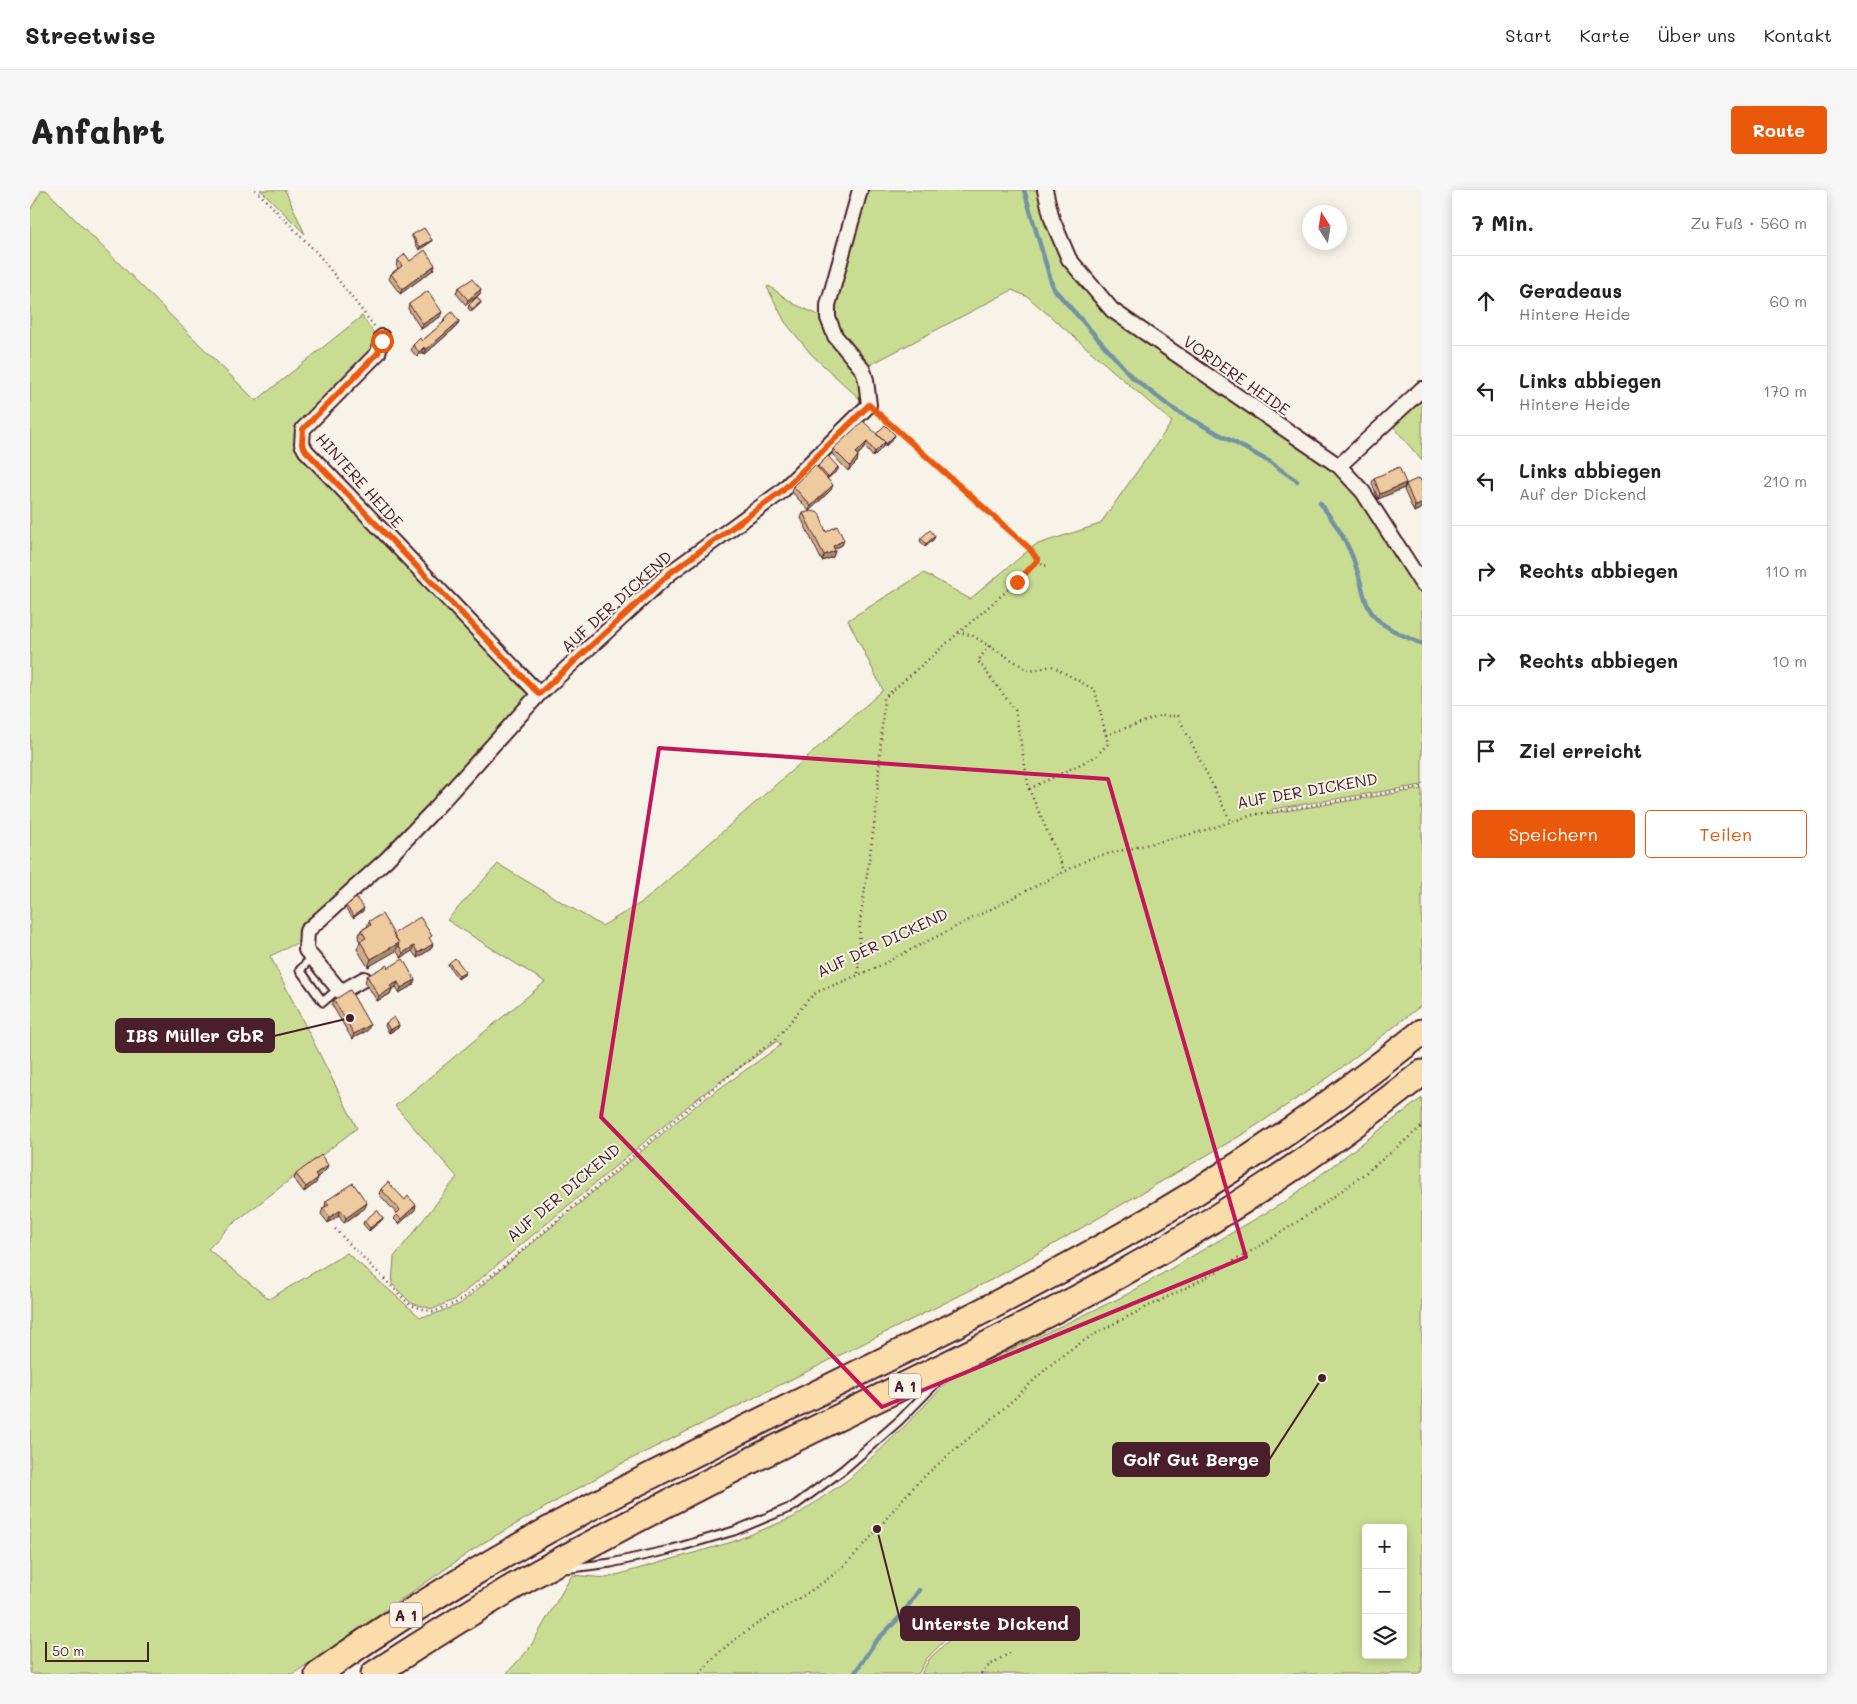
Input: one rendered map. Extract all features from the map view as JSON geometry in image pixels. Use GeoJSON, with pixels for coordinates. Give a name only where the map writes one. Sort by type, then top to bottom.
{"type":"FeatureCollection","features":[{"type":"Feature","properties":{"kind":"highway","name":"A 1"},"geometry":{"type":"LineString","coordinates":[[318,1674],[434,1596],[559,1524],[665,1468],[915,1345],[1085,1256],[1159,1214],[1326,1106],[1422,1032]]}},
{"type":"Feature","properties":{"kind":"highway","name":"A 1"},"geometry":{"type":"LineString","coordinates":[[374,1674],[453,1623],[539,1572],[764,1454],[959,1358],[1087,1292],[1171,1244],[1332,1142],[1422,1073]]}},
{"type":"Feature","properties":{"kind":"street"},"geometry":{"type":"LineString","coordinates":[[860,190],[828,305],[828,318],[836,336],[863,370],[869,405]]}},
{"type":"Feature","properties":{"kind":"street","name":"VORDERE HEIDE"},"geometry":{"type":"LineString","coordinates":[[1046,190],[1052,219],[1069,259],[1112,310],[1339,466],[1363,492],[1422,584]]}},
{"type":"Feature","properties":{"kind":"street","name":"HINTERE HEIDE"},"geometry":{"type":"LineString","coordinates":[[382,336],[378,353],[303,429],[302,444],[306,451],[539,694]]}},
{"type":"Feature","properties":{"kind":"street"},"geometry":{"type":"LineString","coordinates":[[1339,466],[1422,389]]}},
{"type":"Feature","properties":{"kind":"street","name":"AUF DER DICKEND"},"geometry":{"type":"LineString","coordinates":[[338,989],[306,950],[307,931],[386,860],[539,694],[670,573],[781,492],[869,405]]}},
{"type":"Feature","properties":{"kind":"street"},"geometry":{"type":"LineString","coordinates":[[338,989],[341,992],[364,979]]}},
{"type":"Feature","properties":{"kind":"lane"},"geometry":{"type":"LineString","coordinates":[[312,957],[300,970],[323,1002],[338,989]]}},
{"type":"Feature","properties":{"kind":"lane"},"geometry":{"type":"LineString","coordinates":[[539,1572],[611,1564],[670,1550],[734,1531],[794,1506],[844,1469],[900,1420],[959,1358]]}},
{"type":"Feature","properties":{"kind":"path"},"geometry":{"type":"LineString","coordinates":[[255,190],[318,254],[382,336]]}},
{"type":"Feature","properties":{"kind":"path"},"geometry":{"type":"LineString","coordinates":[[869,405],[1029,548],[1043,566],[1048,565]]}},
{"type":"Feature","properties":{"kind":"path"},"geometry":{"type":"LineString","coordinates":[[858,974],[860,922],[876,813],[884,698],[1017,582],[1038,560]]}},
{"type":"Feature","properties":{"kind":"path"},"geometry":{"type":"LineString","coordinates":[[958,632],[973,636],[1030,671],[1052,666],[1095,690],[1108,744],[1095,757],[1029,789]]}},
{"type":"Feature","properties":{"kind":"path"},"geometry":{"type":"LineString","coordinates":[[989,646],[978,661],[1015,710],[1029,789],[1065,871]]}},
{"type":"Feature","properties":{"kind":"path"},"geometry":{"type":"LineString","coordinates":[[1106,735],[1160,716],[1178,716],[1231,822]]}},
{"type":"Feature","properties":{"kind":"path","name":"AUF DER DICKEND"},"geometry":{"type":"LineString","coordinates":[[335,1229],[410,1305],[433,1312],[458,1302],[697,1101],[778,1037],[808,1000],[817,992],[874,968],[1091,858],[1199,832],[1253,815],[1422,787]]}},
{"type":"Feature","properties":{"kind":"path"},"geometry":{"type":"LineString","coordinates":[[700,1674],[708,1663],[732,1642],[765,1618],[809,1593],[838,1571],[864,1546],[908,1493],[924,1477],[996,1416],[1050,1365],[1101,1332],[1208,1276],[1294,1225],[1381,1162],[1422,1126]]}},
{"type":"Feature","properties":{"kind":"path"},"geometry":{"type":"LineString","coordinates":[[981,1674],[987,1667],[1011,1652]]}},
{"type":"Feature","properties":{"kind":"highlighted area"},"geometry":{"type":"Polygon","coordinates":[[[659,748],[1108,779],[1246,1257],[882,1407],[601,1117],[659,748]]]}},
{"type":"Feature","properties":{"kind":"green space"},"geometry":{"type":"Polygon","coordinates":[[[42,190],[46,190],[256,401],[362,316],[376,336],[376,347],[297,434],[533,695],[399,849],[295,944],[270,956],[357,1128],[230,1226],[208,1249],[269,1299],[347,1253],[420,1317],[432,1315],[460,1304],[699,1103],[781,1045],[777,1041],[695,1100],[456,1299],[433,1309],[411,1303],[392,1284],[394,1257],[457,1177],[395,1106],[545,982],[447,920],[498,864],[602,926],[644,901],[883,690],[848,620],[924,573],[970,599],[1035,545],[1100,524],[1172,422],[1028,297],[1012,290],[866,367],[846,345],[831,314],[864,190],[1040,190],[1063,260],[1110,314],[1337,469],[1360,495],[1422,592],[1422,785],[1273,809],[1267,814],[1422,789],[1422,1005],[1332,1075],[1245,1133],[997,1277],[619,1465],[483,1543],[293,1674],[30,1674],[30,210],[42,190]]]}},
{"type":"Feature","properties":{"kind":"green space"},"geometry":{"type":"Polygon","coordinates":[[[260,190],[285,190],[305,234],[264,193],[260,190]]]}},
{"type":"Feature","properties":{"kind":"green space"},"geometry":{"type":"Polygon","coordinates":[[[769,286],[794,304],[823,317],[859,372],[862,401],[811,354],[785,322],[767,287],[769,286]]]}},
{"type":"Feature","properties":{"kind":"green space"},"geometry":{"type":"Polygon","coordinates":[[[1422,396],[1422,461],[1393,426],[1422,396]]]}},
{"type":"Feature","properties":{"kind":"green space"},"geometry":{"type":"Polygon","coordinates":[[[1422,1098],[1422,1674],[921,1674],[930,1658],[961,1629],[959,1626],[927,1658],[918,1674],[506,1674],[529,1649],[572,1575],[606,1578],[732,1542],[794,1517],[849,1479],[900,1431],[951,1378],[1126,1295],[1286,1201],[1422,1098]]]}},
{"type":"Feature","properties":{"kind":"building"},"geometry":{"type":"Polygon","coordinates":[[[424,228],[432,240],[420,247],[412,235],[424,228]]]}},
{"type":"Feature","properties":{"kind":"building"},"geometry":{"type":"Polygon","coordinates":[[[425,250],[435,265],[402,289],[391,274],[402,266],[398,260],[405,254],[410,261],[425,250]]]}},
{"type":"Feature","properties":{"kind":"building"},"geometry":{"type":"Polygon","coordinates":[[[472,279],[481,289],[468,300],[458,288],[472,279]]]}},
{"type":"Feature","properties":{"kind":"building"},"geometry":{"type":"Polygon","coordinates":[[[428,291],[442,312],[423,324],[409,304],[428,291]]]}},
{"type":"Feature","properties":{"kind":"building"},"geometry":{"type":"Polygon","coordinates":[[[477,297],[481,302],[472,309],[469,305],[477,297]]]}},
{"type":"Feature","properties":{"kind":"building"},"geometry":{"type":"Polygon","coordinates":[[[452,312],[459,321],[426,350],[424,347],[419,352],[413,345],[420,338],[422,341],[445,321],[444,319],[452,312]]]}},
{"type":"Feature","properties":{"kind":"building"},"geometry":{"type":"Polygon","coordinates":[[[863,421],[885,442],[875,452],[867,442],[856,453],[858,456],[850,466],[833,449],[863,421]]]}},
{"type":"Feature","properties":{"kind":"building"},"geometry":{"type":"Polygon","coordinates":[[[885,425],[895,435],[886,444],[876,434],[885,425]]]}},
{"type":"Feature","properties":{"kind":"building"},"geometry":{"type":"Polygon","coordinates":[[[828,456],[838,467],[828,477],[818,466],[828,456]]]}},
{"type":"Feature","properties":{"kind":"building"},"geometry":{"type":"Polygon","coordinates":[[[815,465],[833,485],[811,506],[793,486],[815,465]]]}},
{"type":"Feature","properties":{"kind":"building"},"geometry":{"type":"Polygon","coordinates":[[[1399,467],[1406,483],[1380,494],[1374,478],[1399,467]]]}},
{"type":"Feature","properties":{"kind":"building"},"geometry":{"type":"Polygon","coordinates":[[[1419,478],[1422,482],[1422,504],[1415,506],[1406,484],[1419,478]]]}},
{"type":"Feature","properties":{"kind":"building"},"geometry":{"type":"Polygon","coordinates":[[[812,511],[819,513],[826,532],[837,526],[844,540],[833,546],[835,551],[824,555],[803,513],[812,511]]]}},
{"type":"Feature","properties":{"kind":"building"},"geometry":{"type":"Polygon","coordinates":[[[930,530],[935,536],[926,544],[921,538],[930,530]]]}},
{"type":"Feature","properties":{"kind":"building"},"geometry":{"type":"Polygon","coordinates":[[[356,898],[364,908],[354,916],[346,906],[356,898]]]}},
{"type":"Feature","properties":{"kind":"building"},"geometry":{"type":"Polygon","coordinates":[[[382,914],[399,943],[371,959],[360,941],[366,938],[361,930],[371,925],[369,921],[382,914]]]}},
{"type":"Feature","properties":{"kind":"building"},"geometry":{"type":"Polygon","coordinates":[[[420,917],[432,936],[429,938],[433,944],[418,953],[414,946],[403,953],[393,934],[420,917]]]}},
{"type":"Feature","properties":{"kind":"building"},"geometry":{"type":"Polygon","coordinates":[[[455,958],[466,972],[459,976],[449,963],[455,958]]]}},
{"type":"Feature","properties":{"kind":"building"},"geometry":{"type":"Polygon","coordinates":[[[403,959],[415,980],[401,988],[398,982],[390,986],[392,988],[379,996],[367,976],[387,965],[388,968],[403,959]]]}},
{"type":"Feature","properties":{"kind":"building"},"geometry":{"type":"Polygon","coordinates":[[[350,990],[370,1025],[354,1034],[334,1000],[350,990]]]}},
{"type":"Feature","properties":{"kind":"building"},"geometry":{"type":"Polygon","coordinates":[[[394,1017],[399,1025],[390,1030],[386,1023],[394,1017]]]}},
{"type":"Feature","properties":{"kind":"building"},"geometry":{"type":"Polygon","coordinates":[[[321,1155],[328,1165],[315,1174],[318,1178],[306,1187],[296,1174],[321,1155]]]}},
{"type":"Feature","properties":{"kind":"building"},"geometry":{"type":"Polygon","coordinates":[[[388,1182],[405,1200],[408,1196],[416,1205],[401,1219],[396,1214],[400,1210],[381,1189],[388,1182]]]}},
{"type":"Feature","properties":{"kind":"building"},"geometry":{"type":"Polygon","coordinates":[[[353,1183],[367,1203],[346,1218],[341,1210],[330,1217],[323,1208],[329,1205],[326,1201],[353,1183]]]}},
{"type":"Feature","properties":{"kind":"building"},"geometry":{"type":"Polygon","coordinates":[[[377,1210],[383,1218],[370,1228],[364,1221],[377,1210]]]}},
{"type":"Feature","properties":{"kind":"waterway"},"geometry":{"type":"LineString","coordinates":[[1024,190],[1053,288],[1132,377],[1173,409],[1270,462],[1297,481]]}},
{"type":"Feature","properties":{"kind":"waterway"},"geometry":{"type":"LineString","coordinates":[[1320,503],[1350,550],[1366,602],[1373,614],[1387,627],[1422,644]]}},
{"type":"Feature","properties":{"kind":"waterway"},"geometry":{"type":"LineString","coordinates":[[854,1674],[875,1642],[902,1615],[919,1590]]}},
{"type":"Feature","properties":{"kind":"place","name":"IBS Müller GbR"},"geometry":{"type":"Point","coordinates":[350,1018]}},
{"type":"Feature","properties":{"kind":"place","name":"Golf Gut Berge"},"geometry":{"type":"Point","coordinates":[1322,1378]}},
{"type":"Feature","properties":{"kind":"place","name":"Unterste Dickend"},"geometry":{"type":"Point","coordinates":[877,1529]}},
{"type":"Feature","properties":{"kind":"route"},"geometry":{"type":"LineString","coordinates":[[382,341],[378,353],[308,422],[303,429],[302,444],[306,451],[451,604],[539,694],[670,573],[781,492],[869,405],[1029,548],[1038,560],[1017,582]]}}]}
